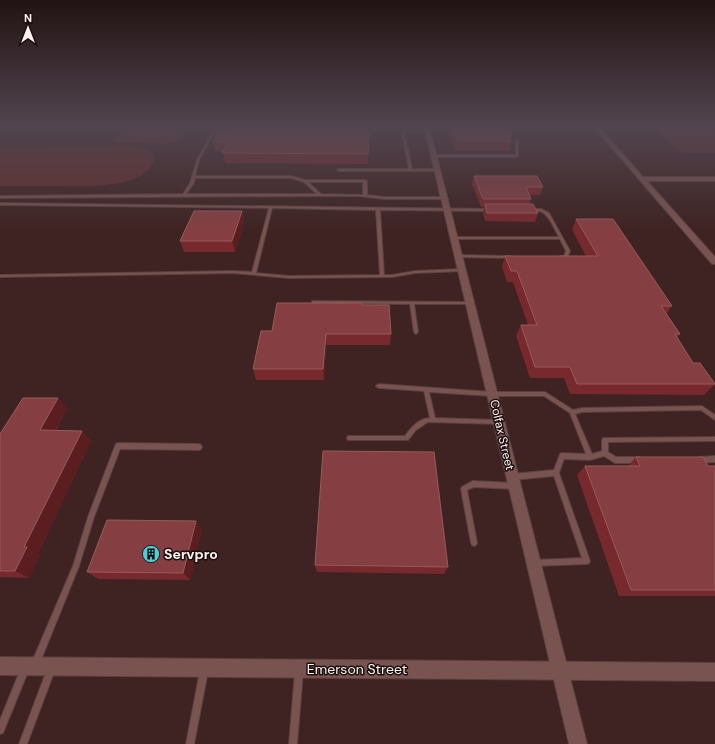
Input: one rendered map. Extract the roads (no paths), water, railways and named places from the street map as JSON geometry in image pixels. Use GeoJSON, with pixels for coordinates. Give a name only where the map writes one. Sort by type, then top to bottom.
{"type":"FeatureCollection","features":[{"type":"Feature","properties":{"kind":"street","name":"Colfax Street"},"geometry":{"type":"LineString","coordinates":[[435,161],[578,744]]}},
{"type":"Feature","properties":{"kind":"street"},"geometry":{"type":"LineString","coordinates":[[626,161],[715,262]]}},
{"type":"Feature","properties":{"kind":"street"},"geometry":{"type":"LineString","coordinates":[[642,179],[715,179]]}},
{"type":"Feature","properties":{"kind":"street","name":"Emerson Street"},"geometry":{"type":"LineString","coordinates":[[0,666],[715,672]]}},
{"type":"Feature","properties":{"kind":"lane"},"geometry":{"type":"LineString","coordinates":[[184,194],[192,183],[198,161]]}},
{"type":"Feature","properties":{"kind":"lane"},"geometry":{"type":"LineString","coordinates":[[409,161],[411,170]]}},
{"type":"Feature","properties":{"kind":"lane"},"geometry":{"type":"LineString","coordinates":[[339,170],[437,170]]}},
{"type":"Feature","properties":{"kind":"lane"},"geometry":{"type":"LineString","coordinates":[[193,177],[291,177],[305,180],[365,181],[365,196]]}},
{"type":"Feature","properties":{"kind":"lane"},"geometry":{"type":"LineString","coordinates":[[305,180],[320,195]]}},
{"type":"Feature","properties":{"kind":"lane"},"geometry":{"type":"LineString","coordinates":[[0,197],[151,197],[184,194],[444,198]]}},
{"type":"Feature","properties":{"kind":"lane"},"geometry":{"type":"LineString","coordinates":[[0,204],[494,210]]}},
{"type":"Feature","properties":{"kind":"lane"},"geometry":{"type":"LineString","coordinates":[[254,274],[271,207]]}},
{"type":"Feature","properties":{"kind":"lane"},"geometry":{"type":"LineString","coordinates":[[378,209],[382,276]]}},
{"type":"Feature","properties":{"kind":"lane"},"geometry":{"type":"LineString","coordinates":[[525,210],[541,210],[548,214],[568,251],[566,257],[559,257]]}},
{"type":"Feature","properties":{"kind":"lane"},"geometry":{"type":"LineString","coordinates":[[454,238],[561,238]]}},
{"type":"Feature","properties":{"kind":"lane"},"geometry":{"type":"LineString","coordinates":[[458,256],[512,256]]}},
{"type":"Feature","properties":{"kind":"lane"},"geometry":{"type":"LineString","coordinates":[[0,276],[233,272],[289,277],[382,276],[415,272],[462,270]]}},
{"type":"Feature","properties":{"kind":"lane"},"geometry":{"type":"LineString","coordinates":[[314,302],[470,303]]}},
{"type":"Feature","properties":{"kind":"lane"},"geometry":{"type":"LineString","coordinates":[[412,303],[416,332]]}},
{"type":"Feature","properties":{"kind":"lane"},"geometry":{"type":"LineString","coordinates":[[379,386],[492,394],[545,394],[572,412],[590,457]]}},
{"type":"Feature","properties":{"kind":"lane"},"geometry":{"type":"LineString","coordinates":[[426,389],[433,420]]}},
{"type":"Feature","properties":{"kind":"lane"},"geometry":{"type":"LineString","coordinates":[[572,412],[582,410],[702,408],[715,418]]}},
{"type":"Feature","properties":{"kind":"lane"},"geometry":{"type":"LineString","coordinates":[[350,438],[406,438],[414,428],[427,420],[499,422]]}},
{"type":"Feature","properties":{"kind":"lane"},"geometry":{"type":"LineString","coordinates":[[605,453],[605,440],[715,439]]}},
{"type":"Feature","properties":{"kind":"lane"},"geometry":{"type":"LineString","coordinates":[[0,730],[76,566],[90,517],[118,446],[199,447]]}},
{"type":"Feature","properties":{"kind":"lane"},"geometry":{"type":"LineString","coordinates":[[533,563],[588,561],[556,473],[562,456],[590,457],[605,453],[615,460],[646,460]]}},
{"type":"Feature","properties":{"kind":"lane"},"geometry":{"type":"LineString","coordinates":[[692,460],[715,460]]}},
{"type":"Feature","properties":{"kind":"lane"},"geometry":{"type":"LineString","coordinates":[[474,543],[464,489],[473,484],[513,482],[556,473]]}},
{"type":"Feature","properties":{"kind":"lane"},"geometry":{"type":"LineString","coordinates":[[23,744],[53,667]]}},
{"type":"Feature","properties":{"kind":"lane"},"geometry":{"type":"LineString","coordinates":[[190,744],[204,668]]}},
{"type":"Feature","properties":{"kind":"lane"},"geometry":{"type":"LineString","coordinates":[[293,744],[299,669]]}},
{"type":"Feature","properties":{"kind":"place","name":"Servpro"},"geometry":{"type":"Point","coordinates":[151,554]}}]}
